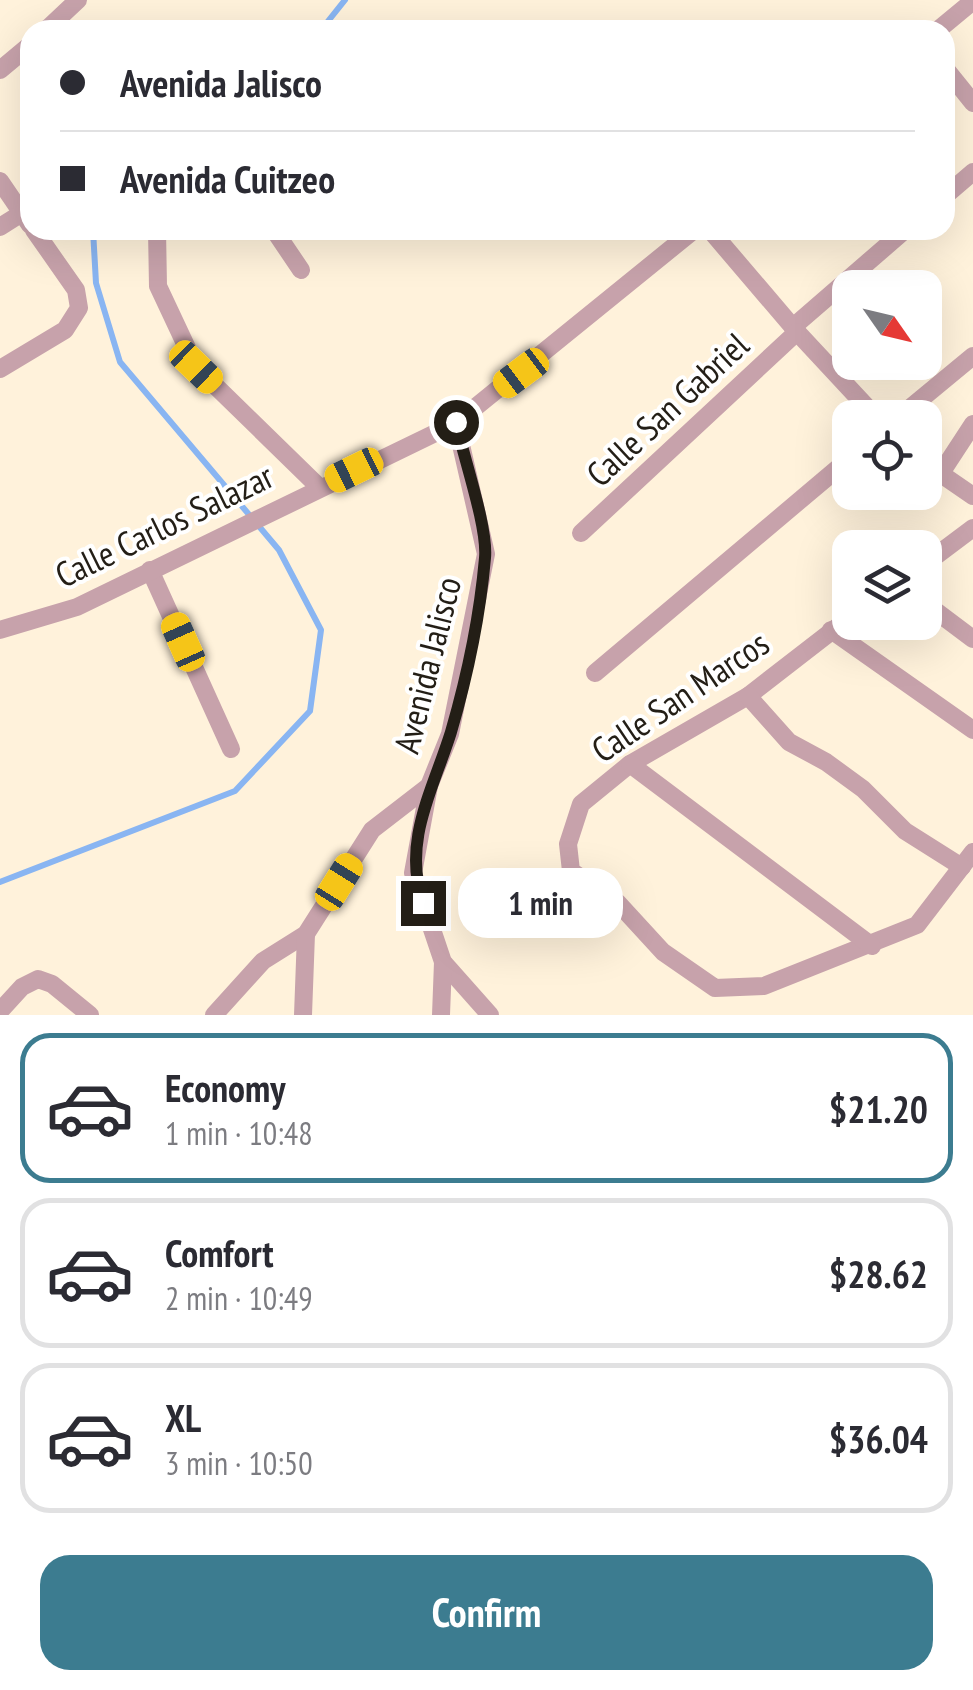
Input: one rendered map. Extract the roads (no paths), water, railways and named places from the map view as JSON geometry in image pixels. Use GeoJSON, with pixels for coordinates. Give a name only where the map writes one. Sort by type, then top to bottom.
{"type":"FeatureCollection","features":[{"type":"Feature","properties":{"kind":"street"},"geometry":{"type":"LineString","coordinates":[[950,20],[973,0]]}},
{"type":"Feature","properties":{"kind":"street"},"geometry":{"type":"LineString","coordinates":[[56,20],[76,1]]}},
{"type":"Feature","properties":{"kind":"street"},"geometry":{"type":"LineString","coordinates":[[0,70],[20,53]]}},
{"type":"Feature","properties":{"kind":"street"},"geometry":{"type":"LineString","coordinates":[[955,81],[973,104]]}},
{"type":"Feature","properties":{"kind":"street"},"geometry":{"type":"LineString","coordinates":[[0,181],[20,210]]}},
{"type":"Feature","properties":{"kind":"street"},"geometry":{"type":"LineString","coordinates":[[0,369],[66,330],[80,308],[76,290],[41,240]]}},
{"type":"Feature","properties":{"kind":"street"},"geometry":{"type":"LineString","coordinates":[[157,240],[158,286],[196,367],[320,487]]}},
{"type":"Feature","properties":{"kind":"street"},"geometry":{"type":"LineString","coordinates":[[281,240],[301,270]]}},
{"type":"Feature","properties":{"kind":"street","name":"Calle Carlos Salazar"},"geometry":{"type":"LineString","coordinates":[[0,630],[77,607],[456,422],[682,240]]}},
{"type":"Feature","properties":{"kind":"street"},"geometry":{"type":"LineString","coordinates":[[718,240],[860,400]]}},
{"type":"Feature","properties":{"kind":"street","name":"Calle San Gabriel"},"geometry":{"type":"LineString","coordinates":[[581,533],[895,240]]}},
{"type":"Feature","properties":{"kind":"street"},"geometry":{"type":"LineString","coordinates":[[920,400],[973,356]]}},
{"type":"Feature","properties":{"kind":"street","name":"Avenida Jalisco"},"geometry":{"type":"LineString","coordinates":[[214,1015],[263,961],[306,934],[372,830],[429,786],[450,734],[486,554],[456,422]]}},
{"type":"Feature","properties":{"kind":"street"},"geometry":{"type":"LineString","coordinates":[[942,459],[973,424]]}},
{"type":"Feature","properties":{"kind":"street"},"geometry":{"type":"LineString","coordinates":[[594,673],[832,473]]}},
{"type":"Feature","properties":{"kind":"street"},"geometry":{"type":"LineString","coordinates":[[942,476],[973,496]]}},
{"type":"Feature","properties":{"kind":"street"},"geometry":{"type":"LineString","coordinates":[[942,551],[973,528]]}},
{"type":"Feature","properties":{"kind":"street"},"geometry":{"type":"LineString","coordinates":[[150,570],[231,749]]}},
{"type":"Feature","properties":{"kind":"street"},"geometry":{"type":"LineString","coordinates":[[942,616],[973,639]]}},
{"type":"Feature","properties":{"kind":"street"},"geometry":{"type":"LineString","coordinates":[[831,630],[973,730]]}},
{"type":"Feature","properties":{"kind":"street","name":"Calle San Marcos"},"geometry":{"type":"LineString","coordinates":[[831,630],[748,696],[630,764],[581,804],[568,844],[571,871],[618,903],[663,952],[714,988],[764,986],[872,946]]}},
{"type":"Feature","properties":{"kind":"street"},"geometry":{"type":"LineString","coordinates":[[630,764],[872,946],[916,924],[967,860],[905,831],[838,771],[789,742],[748,696]]}},
{"type":"Feature","properties":{"kind":"street"},"geometry":{"type":"LineString","coordinates":[[429,786],[413,873],[443,962],[441,1015]]}},
{"type":"Feature","properties":{"kind":"street"},"geometry":{"type":"LineString","coordinates":[[303,1015],[306,934]]}},
{"type":"Feature","properties":{"kind":"street"},"geometry":{"type":"LineString","coordinates":[[443,962],[490,1015]]}},
{"type":"Feature","properties":{"kind":"street"},"geometry":{"type":"LineString","coordinates":[[0,1012],[22,987],[38,979],[52,984],[90,1015]]}},
{"type":"Feature","properties":{"kind":"waterway"},"geometry":{"type":"LineString","coordinates":[[329,20],[345,0]]}},
{"type":"Feature","properties":{"kind":"waterway"},"geometry":{"type":"LineString","coordinates":[[0,882],[235,791],[310,711],[321,630],[279,550],[120,362],[96,283],[94,240]]}}]}
